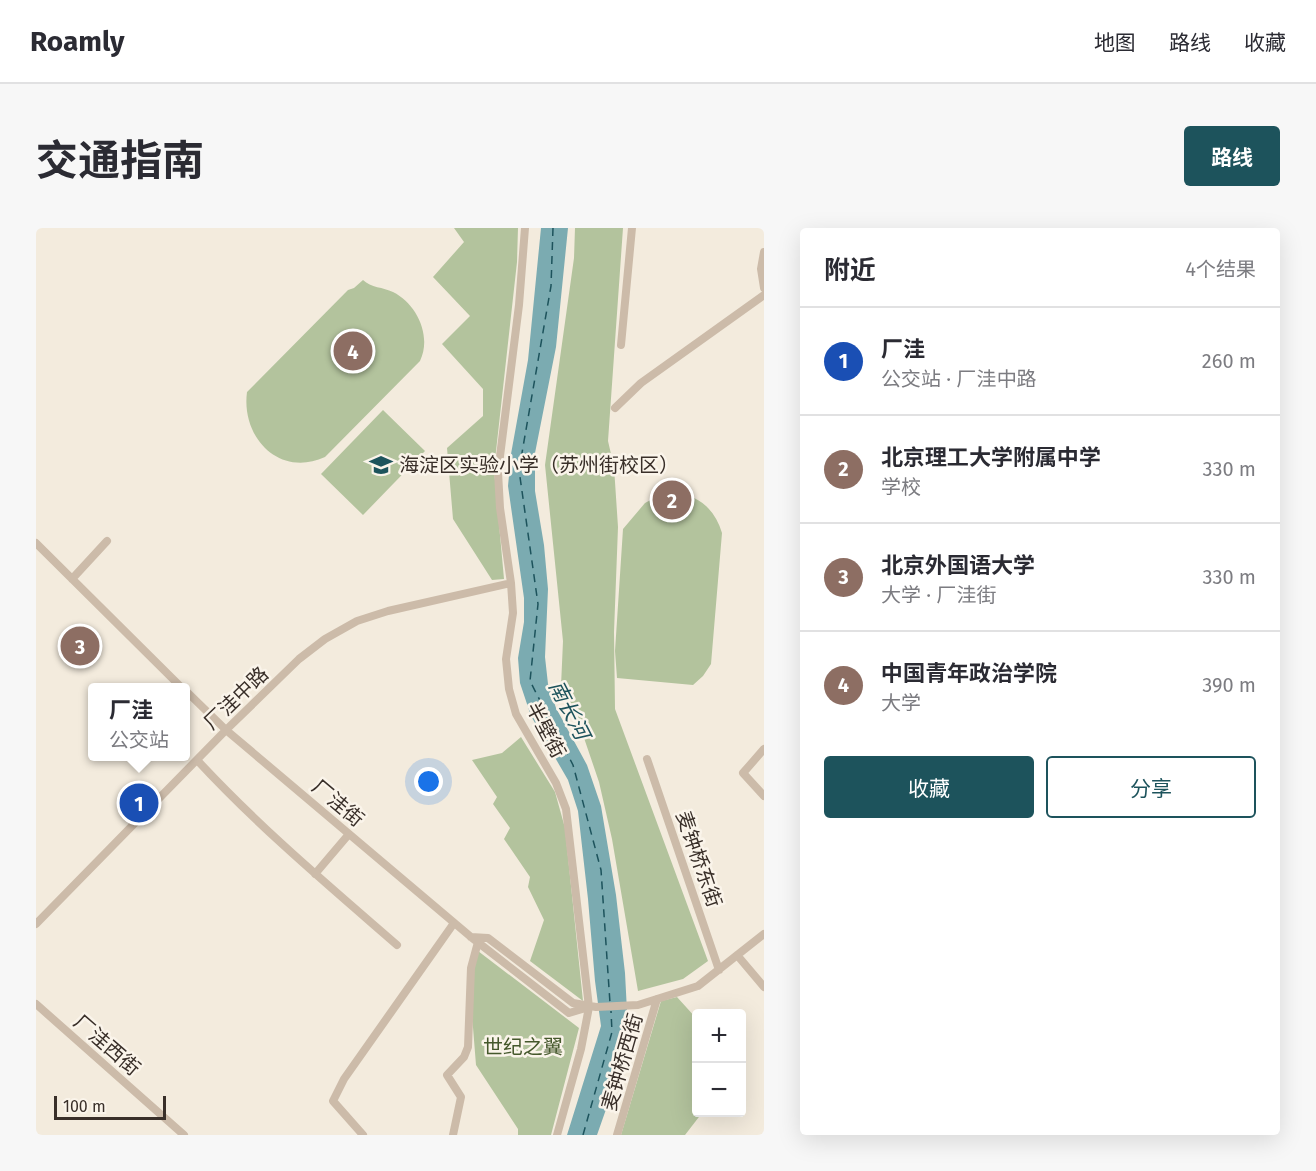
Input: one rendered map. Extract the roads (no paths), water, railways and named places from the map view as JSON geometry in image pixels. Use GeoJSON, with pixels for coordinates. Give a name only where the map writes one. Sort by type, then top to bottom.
{"type":"FeatureCollection","features":[{"type":"Feature","properties":{"kind":"street","name":"半壁街"},"geometry":{"type":"LineString","coordinates":[[525,228],[519,305],[498,472],[500,508],[513,613],[506,659],[509,689],[516,714],[556,783],[567,809],[592,1007],[557,1135]]}},
{"type":"Feature","properties":{"kind":"street"},"geometry":{"type":"LineString","coordinates":[[621,345],[632,228]]}},
{"type":"Feature","properties":{"kind":"street"},"geometry":{"type":"LineString","coordinates":[[764,252],[761,269],[764,288]]}},
{"type":"Feature","properties":{"kind":"street"},"geometry":{"type":"LineString","coordinates":[[615,408],[641,383],[764,295]]}},
{"type":"Feature","properties":{"kind":"street"},"geometry":{"type":"LineString","coordinates":[[72,579],[107,541]]}},
{"type":"Feature","properties":{"kind":"street"},"geometry":{"type":"LineString","coordinates":[[36,543],[178,683]]}},
{"type":"Feature","properties":{"kind":"street","name":"厂洼中路"},"geometry":{"type":"LineString","coordinates":[[36,924],[226,730],[299,659],[325,639],[357,621],[388,611],[511,583]]}},
{"type":"Feature","properties":{"kind":"street","name":"厂洼街"},"geometry":{"type":"LineString","coordinates":[[190,695],[226,730],[454,923],[569,1013],[592,1007]]}},
{"type":"Feature","properties":{"kind":"street"},"geometry":{"type":"LineString","coordinates":[[764,749],[743,773],[764,796]]}},
{"type":"Feature","properties":{"kind":"street"},"geometry":{"type":"LineString","coordinates":[[197,759],[234,800],[342,899],[397,945]]}},
{"type":"Feature","properties":{"kind":"street","name":"麦钟桥东街"},"geometry":{"type":"LineString","coordinates":[[647,759],[719,969]]}},
{"type":"Feature","properties":{"kind":"street"},"geometry":{"type":"LineString","coordinates":[[315,874],[349,834]]}},
{"type":"Feature","properties":{"kind":"street"},"geometry":{"type":"LineString","coordinates":[[363,1135],[333,1101],[344,1079],[454,923]]}},
{"type":"Feature","properties":{"kind":"street"},"geometry":{"type":"LineString","coordinates":[[592,1007],[638,1005],[698,986],[764,934]]}},
{"type":"Feature","properties":{"kind":"street"},"geometry":{"type":"LineString","coordinates":[[453,1135],[461,1097],[447,1076],[464,1057],[468,1047],[471,968],[475,940]]}},
{"type":"Feature","properties":{"kind":"street"},"geometry":{"type":"LineString","coordinates":[[737,955],[764,987]]}},
{"type":"Feature","properties":{"kind":"street","name":"麦钟桥西街"},"geometry":{"type":"LineString","coordinates":[[617,1135],[657,999]]}},
{"type":"Feature","properties":{"kind":"street","name":"厂洼西街"},"geometry":{"type":"LineString","coordinates":[[36,1004],[184,1135]]}},
{"type":"Feature","properties":{"kind":"water"},"geometry":{"type":"Polygon","coordinates":[[[541,228],[568,228],[556,347],[535,453],[535,491],[544,545],[548,589],[545,657],[548,684],[556,708],[587,765],[601,806],[616,895],[625,973],[628,1030],[610,1098],[597,1135],[567,1135],[601,1026],[578,811],[568,780],[531,716],[520,683],[518,658],[524,622],[524,598],[508,486],[511,454],[528,360],[541,228]]]}},
{"type":"Feature","properties":{"kind":"place","name":"中国青年政治学院"},"geometry":{"type":"Point","coordinates":[353,351]}},
{"type":"Feature","properties":{"kind":"place","name":"海淀区实验小学（苏州街校区）"},"geometry":{"type":"Point","coordinates":[381,465]}},
{"type":"Feature","properties":{"kind":"place","name":"北京理工大学附属中学"},"geometry":{"type":"Point","coordinates":[672,500]}},
{"type":"Feature","properties":{"kind":"place","name":"北京外国语大学"},"geometry":{"type":"Point","coordinates":[80,646]}},
{"type":"Feature","properties":{"kind":"place","name":"厂洼"},"geometry":{"type":"Point","coordinates":[139,803]}},
{"type":"Feature","properties":{"kind":"water label","name":"南长河"},"geometry":{"type":"Point","coordinates":[569,710]}},
{"type":"Feature","properties":{"kind":"park label","name":"世纪之翼"},"geometry":{"type":"Point","coordinates":[523,1047]}}]}
